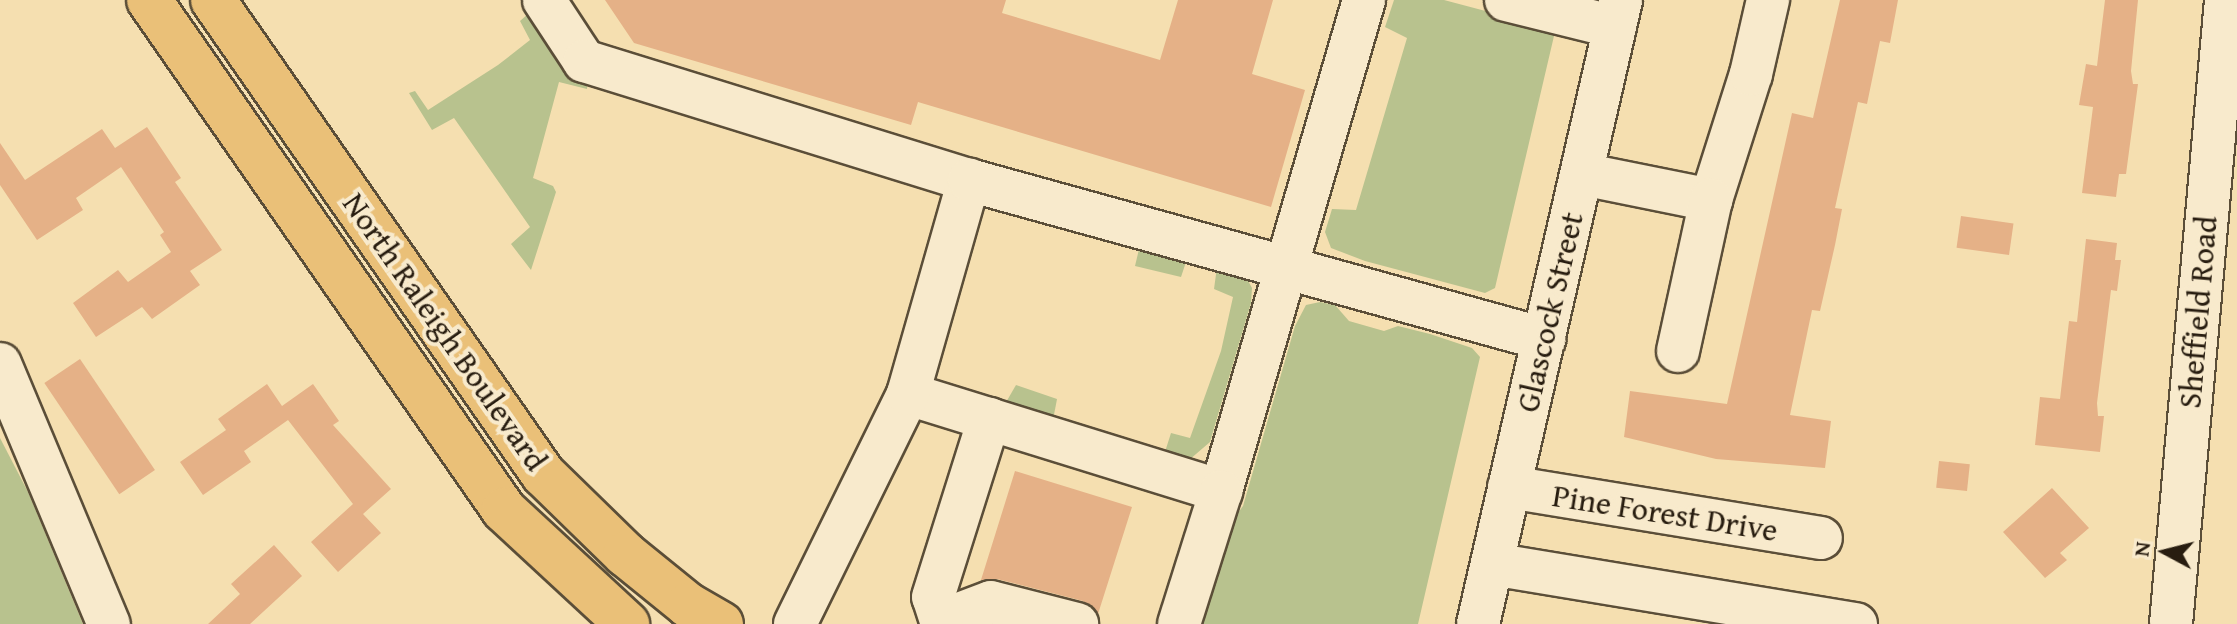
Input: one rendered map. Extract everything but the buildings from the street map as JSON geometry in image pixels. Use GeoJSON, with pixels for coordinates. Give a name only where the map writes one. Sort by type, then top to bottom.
{"type":"FeatureCollection","features":[{"type":"Feature","properties":{"kind":"main road","name":"North Raleigh Boulevard"},"geometry":{"type":"LineString","coordinates":[[149,0],[504,510],[627,624]]}},
{"type":"Feature","properties":{"kind":"main road","name":"North Raleigh Boulevard"},"geometry":{"type":"LineString","coordinates":[[213,0],[543,474],[625,554],[688,605],[721,624]]}},
{"type":"Feature","properties":{"kind":"street"},"geometry":{"type":"LineString","coordinates":[[544,0],[584,61],[969,180],[1544,339]]}},
{"type":"Feature","properties":{"kind":"street"},"geometry":{"type":"LineString","coordinates":[[1179,624],[1289,268],[1364,0]]}},
{"type":"Feature","properties":{"kind":"street"},"geometry":{"type":"LineString","coordinates":[[1506,0],[1618,13]]}},
{"type":"Feature","properties":{"kind":"street"},"geometry":{"type":"LineString","coordinates":[[1678,351],[1711,200],[1751,74],[1768,0]]}},
{"type":"Feature","properties":{"kind":"street","name":"Sheffield Road"},"geometry":{"type":"LineString","coordinates":[[2171,624],[2225,142],[2226,0]]}},
{"type":"Feature","properties":{"kind":"street","name":"Glascock Street"},"geometry":{"type":"LineString","coordinates":[[1478,624],[1618,13]]}},
{"type":"Feature","properties":{"kind":"street"},"geometry":{"type":"LineString","coordinates":[[1582,174],[1711,200]]}},
{"type":"Feature","properties":{"kind":"street"},"geometry":{"type":"LineString","coordinates":[[795,624],[908,394],[969,180]]}},
{"type":"Feature","properties":{"kind":"street"},"geometry":{"type":"LineString","coordinates":[[0,364],[109,624]]}},
{"type":"Feature","properties":{"kind":"street"},"geometry":{"type":"LineString","coordinates":[[908,394],[1221,491]]}},
{"type":"Feature","properties":{"kind":"street"},"geometry":{"type":"LineString","coordinates":[[989,419],[933,597],[942,622],[991,602],[1077,624]]}},
{"type":"Feature","properties":{"kind":"street","name":"Pine Forest Drive"},"geometry":{"type":"LineString","coordinates":[[1509,487],[1821,538]]}},
{"type":"Feature","properties":{"kind":"street"},"geometry":{"type":"LineString","coordinates":[[1492,564],[1856,624]]}},
{"type":"Feature","properties":{"kind":"green space"},"geometry":{"type":"Polygon","coordinates":[[[1394,0],[1444,0],[1542,26],[1554,36],[1495,288],[1485,293],[1365,261],[1331,248],[1325,232],[1332,209],[1356,210],[1407,38],[1385,27],[1394,0]]]}},
{"type":"Feature","properties":{"kind":"green space"},"geometry":{"type":"Polygon","coordinates":[[[528,14],[543,36],[588,77],[587,89],[559,82],[533,178],[553,186],[556,192],[531,270],[511,244],[530,227],[454,118],[432,130],[409,93],[415,91],[428,110],[498,65],[530,40],[520,21],[528,14]]]}},
{"type":"Feature","properties":{"kind":"green space"},"geometry":{"type":"Polygon","coordinates":[[[1140,245],[1187,259],[1181,277],[1135,266],[1140,245]]]}},
{"type":"Feature","properties":{"kind":"green space"},"geometry":{"type":"Polygon","coordinates":[[[1217,267],[1245,275],[1252,288],[1251,303],[1210,442],[1189,460],[1164,455],[1171,433],[1190,438],[1221,351],[1233,297],[1214,289],[1217,267]]]}},
{"type":"Feature","properties":{"kind":"green space"},"geometry":{"type":"Polygon","coordinates":[[[1320,302],[1335,305],[1349,321],[1384,331],[1398,326],[1430,334],[1472,348],[1480,357],[1418,624],[1196,624],[1224,532],[1243,506],[1295,326],[1306,305],[1320,302]]]}},
{"type":"Feature","properties":{"kind":"green space"},"geometry":{"type":"Polygon","coordinates":[[[1016,385],[1057,399],[1053,420],[1005,404],[1016,385]]]}},
{"type":"Feature","properties":{"kind":"green space"},"geometry":{"type":"Polygon","coordinates":[[[0,438],[28,492],[83,624],[0,624],[0,438]]]}}]}
